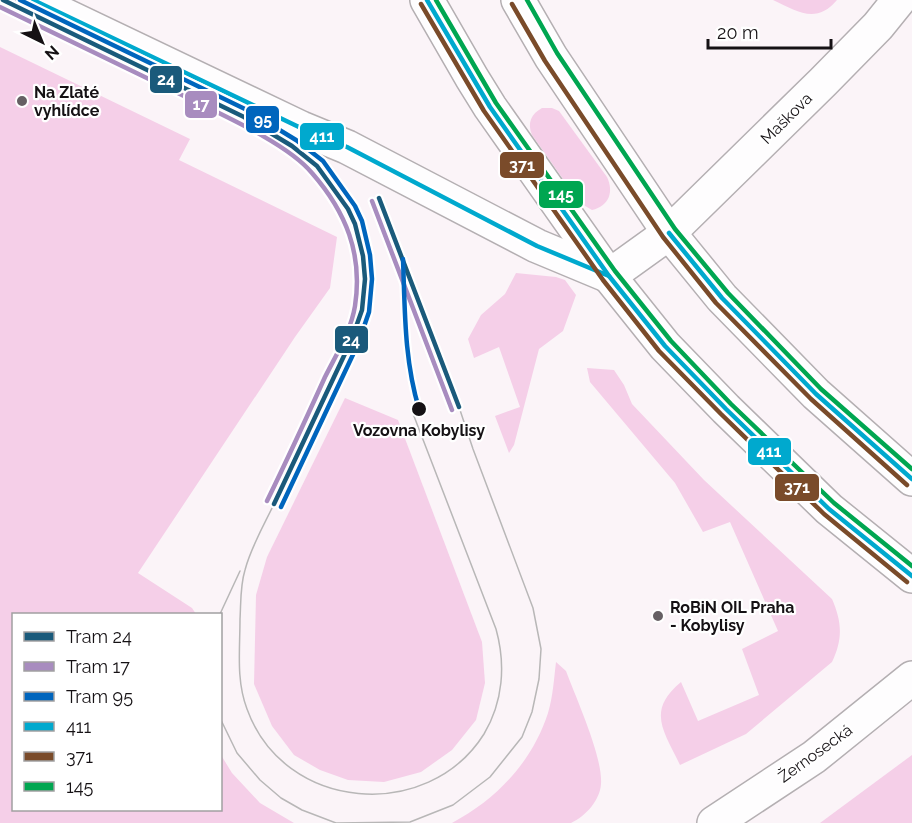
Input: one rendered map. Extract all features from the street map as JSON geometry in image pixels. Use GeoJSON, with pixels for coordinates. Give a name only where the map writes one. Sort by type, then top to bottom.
{"type":"FeatureCollection","features":[{"type":"Feature","properties":{"kind":"main road"},"geometry":{"type":"LineString","coordinates":[[33,0],[301,128],[347,147],[537,246],[609,276]]}},
{"type":"Feature","properties":{"kind":"main road"},"geometry":{"type":"LineString","coordinates":[[427,0],[472,78],[609,276],[665,346],[726,409],[830,508],[912,576]]}},
{"type":"Feature","properties":{"kind":"main road"},"geometry":{"type":"LineString","coordinates":[[518,0],[551,57],[669,233],[722,298],[816,394],[912,479]]}},
{"type":"Feature","properties":{"kind":"main road","name":"Maškova"},"geometry":{"type":"LineString","coordinates":[[609,276],[669,233],[823,82],[878,26],[899,0]]}},
{"type":"Feature","properties":{"kind":"main road","name":"Žernosecká"},"geometry":{"type":"LineString","coordinates":[[714,823],[814,757],[912,678]]}},
{"type":"Feature","properties":{"kind":"shaded area"},"geometry":{"type":"Polygon","coordinates":[[[773,0],[837,0],[822,12],[806,14],[773,0]]]}},
{"type":"Feature","properties":{"kind":"shaded area"},"geometry":{"type":"Polygon","coordinates":[[[0,47],[190,139],[179,160],[337,237],[330,288],[138,573],[192,608],[195,613],[12,613],[12,811],[222,811],[222,757],[232,773],[260,803],[294,823],[0,823],[0,47]]]}},
{"type":"Feature","properties":{"kind":"shaded area"},"geometry":{"type":"Polygon","coordinates":[[[542,108],[559,111],[607,177],[610,193],[606,202],[598,208],[592,210],[580,203],[532,135],[531,119],[542,108]]]}},
{"type":"Feature","properties":{"kind":"shaded area"},"geometry":{"type":"Polygon","coordinates":[[[516,273],[565,280],[576,295],[563,331],[539,349],[514,445],[509,453],[495,416],[520,407],[499,347],[474,358],[468,339],[481,315],[505,294],[516,273]]]}},
{"type":"Feature","properties":{"kind":"shaded area"},"geometry":{"type":"Polygon","coordinates":[[[587,368],[614,370],[624,385],[632,404],[704,480],[832,599],[838,615],[840,630],[838,646],[832,662],[746,734],[680,765],[661,722],[664,702],[670,692],[681,682],[698,721],[759,695],[742,649],[778,631],[730,522],[703,532],[675,483],[590,382],[587,368]]]}},
{"type":"Feature","properties":{"kind":"shaded area"},"geometry":{"type":"Polygon","coordinates":[[[345,398],[398,420],[482,642],[485,683],[476,720],[452,750],[421,772],[384,782],[348,780],[320,770],[294,755],[272,726],[254,684],[256,595],[267,557],[345,398]]]}},
{"type":"Feature","properties":{"kind":"shaded area"},"geometry":{"type":"Polygon","coordinates":[[[556,662],[566,671],[598,759],[601,784],[595,802],[587,812],[571,823],[452,823],[484,803],[498,791],[533,747],[550,707],[556,662]]]}},
{"type":"Feature","properties":{"kind":"shaded area"},"geometry":{"type":"Polygon","coordinates":[[[912,755],[912,823],[820,823],[912,755]]]}},
{"type":"Feature","properties":{"kind":"tram line","name":"24"},"geometry":{"type":"LineString","coordinates":[[3,0],[244,117],[292,146],[317,166],[348,209],[355,224],[363,256],[365,279],[362,310],[351,341],[274,504]]}},
{"type":"Feature","properties":{"kind":"tram line","name":"95"},"geometry":{"type":"LineString","coordinates":[[20,0],[247,110],[296,140],[323,161],[355,206],[362,221],[370,255],[372,279],[369,312],[358,344],[281,507]]}},
{"type":"Feature","properties":{"kind":"tram line","name":"17"},"geometry":{"type":"LineString","coordinates":[[0,7],[216,111],[270,140],[287,151],[312,173],[343,219],[354,251],[356,269],[357,287],[353,315],[343,343],[267,501]]}},
{"type":"Feature","properties":{"kind":"tram line","name":"24"},"geometry":{"type":"LineString","coordinates":[[379,198],[459,407]]}},
{"type":"Feature","properties":{"kind":"tram line","name":"17"},"geometry":{"type":"LineString","coordinates":[[372,201],[452,410]]}},
{"type":"Feature","properties":{"kind":"tram line","name":"95"},"geometry":{"type":"LineString","coordinates":[[403,259],[410,372],[419,409]]}},
{"type":"Feature","properties":{"kind":"tram line"},"geometry":{"type":"LineString","coordinates":[[222,722],[237,753],[260,780],[281,798],[302,810],[336,823],[410,822],[453,805],[490,777],[522,737],[532,712],[539,679],[541,649],[533,608],[459,407]]}},
{"type":"Feature","properties":{"kind":"tram line"},"geometry":{"type":"LineString","coordinates":[[274,504],[254,545],[241,588],[239,665],[241,687],[247,709],[266,743],[292,769],[323,786],[358,794],[394,792],[429,782],[459,763],[484,734],[499,696],[502,670],[496,629],[412,411]]}},
{"type":"Feature","properties":{"kind":"tram line"},"geometry":{"type":"LineString","coordinates":[[220,613],[240,571]]}},
{"type":"Feature","properties":{"kind":"transit line","name":"411"},"geometry":{"type":"LineString","coordinates":[[33,0],[301,128],[347,147],[537,246],[609,276]]}},
{"type":"Feature","properties":{"kind":"transit line","name":"411"},"geometry":{"type":"LineString","coordinates":[[427,0],[490,107],[609,276],[665,346],[829,509],[912,576]]}},
{"type":"Feature","properties":{"kind":"transit line","name":"145"},"geometry":{"type":"LineString","coordinates":[[436,0],[496,103],[615,271],[671,341],[731,404],[834,503],[912,566]]}},
{"type":"Feature","properties":{"kind":"transit line","name":"145"},"geometry":{"type":"LineString","coordinates":[[527,0],[557,53],[675,229],[728,293],[821,389],[912,469]]}},
{"type":"Feature","properties":{"kind":"transit line","name":"371"},"geometry":{"type":"LineString","coordinates":[[421,4],[484,111],[603,280],[659,351],[824,514],[907,582]]}},
{"type":"Feature","properties":{"kind":"transit line","name":"371"},"geometry":{"type":"LineString","coordinates":[[512,4],[545,61],[663,237],[716,303],[811,399],[907,485]]}},
{"type":"Feature","properties":{"kind":"transit line","name":"411"},"geometry":{"type":"LineString","coordinates":[[669,233],[722,298],[816,394],[912,479]]}},
{"type":"Feature","properties":{"kind":"place","name":"Na Zlaté vyhlídce"},"geometry":{"type":"Point","coordinates":[22,101]}},
{"type":"Feature","properties":{"kind":"place","name":"Vozovna Kobylisy"},"geometry":{"type":"Point","coordinates":[419,409]}},
{"type":"Feature","properties":{"kind":"place","name":"RoBiN OIL Praha - Kobylisy"},"geometry":{"type":"Point","coordinates":[658,616]}}]}
